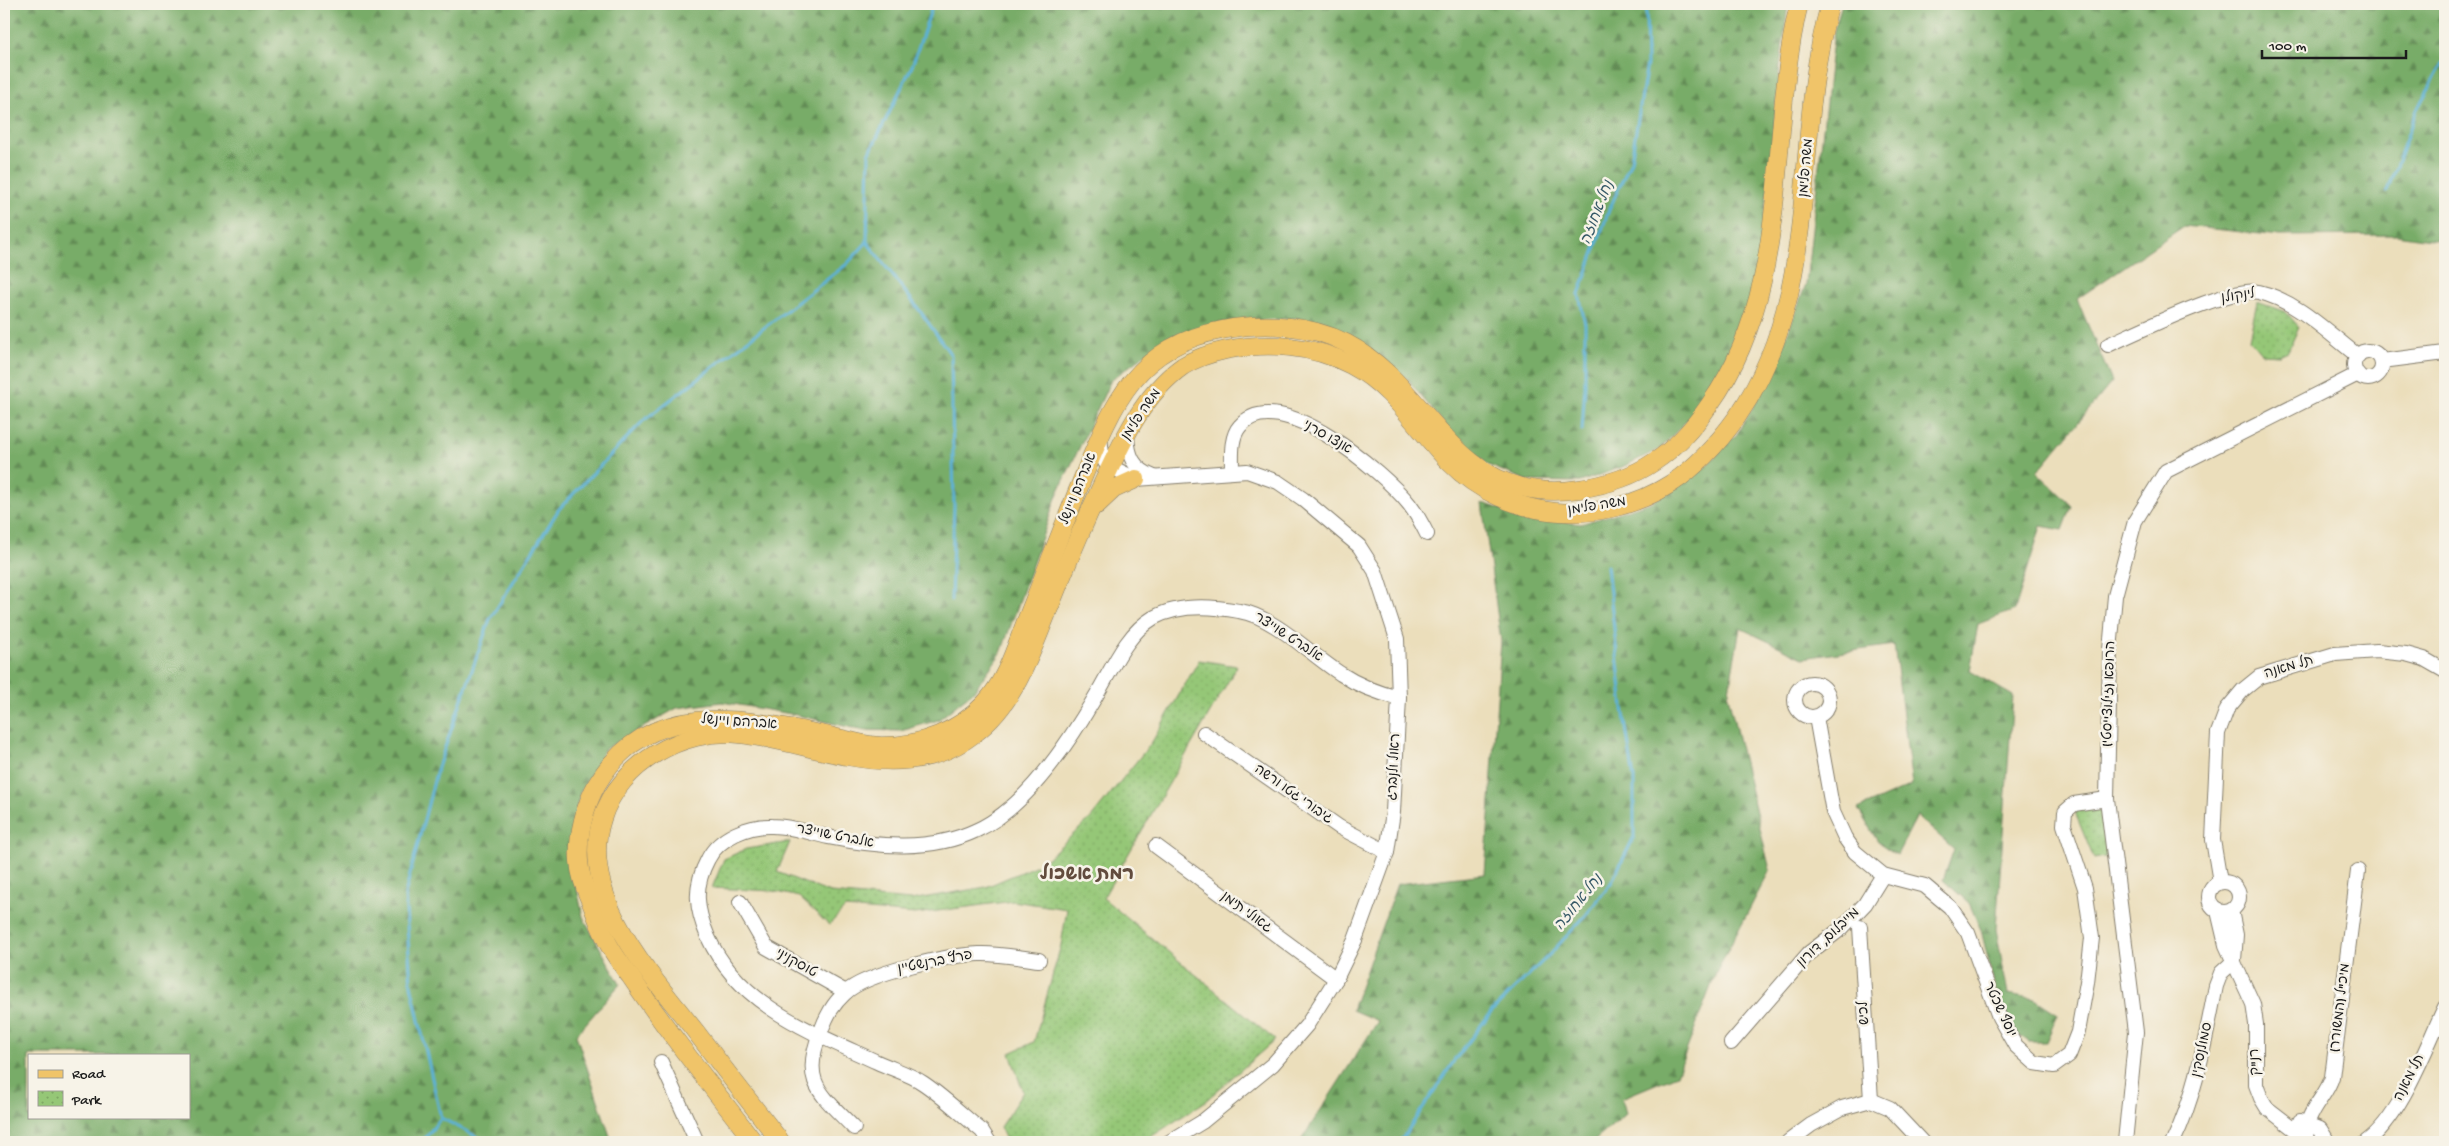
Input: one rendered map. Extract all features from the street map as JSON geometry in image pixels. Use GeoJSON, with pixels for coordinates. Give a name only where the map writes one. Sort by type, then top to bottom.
{"type":"FeatureCollection","features":[{"type":"Feature","properties":{"kind":"main road","name":"משה פלימן"},"geometry":{"type":"LineString","coordinates":[[1100,437],[1114,406],[1126,388],[1143,369],[1165,350],[1199,335],[1219,330],[1287,327],[1321,333],[1350,346],[1367,357],[1400,386],[1441,434],[1472,464],[1513,484],[1543,491],[1572,490],[1615,481],[1649,466],[1679,442],[1707,409],[1731,371],[1753,318],[1771,237],[1788,62],[1799,4]]}},
{"type":"Feature","properties":{"kind":"main road","name":"משה פלימן"},"geometry":{"type":"LineString","coordinates":[[1110,467],[1148,402],[1181,368],[1195,359],[1230,349],[1276,346],[1312,351],[1354,366],[1400,404],[1444,457],[1471,482],[1517,505],[1551,513],[1585,512],[1632,502],[1669,485],[1702,459],[1728,429],[1758,383],[1778,336],[1788,302],[1800,243],[1818,60],[1830,4]]}},
{"type":"Feature","properties":{"kind":"main road","name":"אברהם ויינשל"},"geometry":{"type":"LineString","coordinates":[[754,1142],[658,1016],[607,943],[586,891],[579,863],[580,830],[593,791],[612,761],[626,748],[650,732],[684,721],[712,719],[751,722],[879,746],[918,742],[955,729],[986,702],[1004,678],[1100,437]]}},
{"type":"Feature","properties":{"kind":"main road","name":"אברהם ויינשל"},"geometry":{"type":"LineString","coordinates":[[781,1142],[634,952],[610,905],[596,852],[602,820],[616,789],[646,759],[683,741],[716,734],[740,734],[834,755],[894,760],[923,758],[949,749],[969,738],[999,710],[1020,680],[1110,467]]}},
{"type":"Feature","properties":{"kind":"main road"},"geometry":{"type":"LineString","coordinates":[[1090,512],[1114,489],[1136,479]]}},
{"type":"Feature","properties":{"kind":"street","name":"לינקולן"},"geometry":{"type":"LineString","coordinates":[[2108,346],[2160,321],[2226,296],[2257,292],[2293,306],[2358,356]]}},
{"type":"Feature","properties":{"kind":"street"},"geometry":{"type":"LineString","coordinates":[[2371,351],[2382,361],[2381,371],[2374,377],[2367,379],[2358,374],[2355,365],[2361,353],[2371,351]]}},
{"type":"Feature","properties":{"kind":"street"},"geometry":{"type":"LineString","coordinates":[[2382,361],[2445,353]]}},
{"type":"Feature","properties":{"kind":"street","name":"הרופא (ז'לוצ'יסטי)"},"geometry":{"type":"LineString","coordinates":[[2125,1142],[2136,1032],[2107,798],[2110,650],[2115,596],[2136,521],[2166,471],[2358,374]]}},
{"type":"Feature","properties":{"kind":"street","name":"אנצו סרני"},"geometry":{"type":"LineString","coordinates":[[1232,470],[1236,434],[1246,421],[1262,414],[1293,419],[1345,446],[1386,480],[1409,504],[1427,534]]}},
{"type":"Feature","properties":{"kind":"street"},"geometry":{"type":"LineString","coordinates":[[1127,435],[1128,452],[1137,469],[1155,477]]}},
{"type":"Feature","properties":{"kind":"street"},"geometry":{"type":"LineString","coordinates":[[1100,437],[1102,454],[1110,467],[1136,479]]}},
{"type":"Feature","properties":{"kind":"street","name":"ראול ולנברג"},"geometry":{"type":"LineString","coordinates":[[1136,479],[1232,470],[1246,471],[1278,482],[1303,499],[1359,546],[1375,571],[1397,639],[1399,698],[1393,812],[1387,852],[1355,940],[1336,979],[1307,1025],[1273,1064],[1202,1122],[1169,1142]]}},
{"type":"Feature","properties":{"kind":"street","name":"אלברט שוייצר"},"geometry":{"type":"LineString","coordinates":[[989,1142],[982,1132],[922,1082],[819,1035],[761,1004],[718,959],[702,923],[697,897],[699,875],[711,853],[735,833],[770,825],[880,846],[933,844],[975,832],[1004,816],[1033,787],[1084,717],[1114,663],[1136,631],[1153,618],[1176,609],[1199,608],[1243,611],[1260,618],[1304,646],[1340,674],[1375,692],[1399,698]]}},
{"type":"Feature","properties":{"kind":"street","name":"תל מאנה"},"geometry":{"type":"LineString","coordinates":[[2220,882],[2213,840],[2218,733],[2227,709],[2243,690],[2259,677],[2335,654],[2377,651],[2406,654],[2424,659],[2445,671]]}},
{"type":"Feature","properties":{"kind":"street","name":"יוסף שכטר"},"geometry":{"type":"LineString","coordinates":[[1816,717],[1837,822],[1855,852],[1883,875],[1925,886],[1950,907],[1968,933],[1999,1017],[2015,1044],[2035,1063],[2054,1066],[2069,1055],[2078,1032],[2087,982],[2092,938],[2085,888],[2064,825],[2064,812],[2074,804],[2107,798]]}},
{"type":"Feature","properties":{"kind":"street","name":"גיבורי גטו ורשה"},"geometry":{"type":"LineString","coordinates":[[1204,733],[1339,827],[1387,852]]}},
{"type":"Feature","properties":{"kind":"street","name":"גאולי תימן"},"geometry":{"type":"LineString","coordinates":[[1156,846],[1336,979]]}},
{"type":"Feature","properties":{"kind":"street","name":"מיכ\"ל (המשורר)"},"geometry":{"type":"LineString","coordinates":[[2309,1140],[2308,1124],[2314,1106],[2329,1087],[2332,1077],[2358,871]]}},
{"type":"Feature","properties":{"kind":"street","name":"מייבלום, דורון"},"geometry":{"type":"LineString","coordinates":[[1731,1044],[1809,953],[1842,928],[1864,904],[1883,875]]}},
{"type":"Feature","properties":{"kind":"street"},"geometry":{"type":"LineString","coordinates":[[2220,882],[2229,882],[2239,891],[2238,904],[2225,911],[2211,905],[2209,896],[2212,887],[2220,882]]}},
{"type":"Feature","properties":{"kind":"street","name":"טוסקניני"},"geometry":{"type":"LineString","coordinates":[[740,902],[766,947],[846,992]]}},
{"type":"Feature","properties":{"kind":"street","name":"רנ\"ק"},"geometry":{"type":"LineString","coordinates":[[2225,911],[2236,935],[2234,961],[2253,1004],[2256,1024],[2256,1085],[2267,1108],[2309,1140]]}},
{"type":"Feature","properties":{"kind":"street","name":"לכיש"},"geometry":{"type":"LineString","coordinates":[[1860,927],[1871,1100]]}},
{"type":"Feature","properties":{"kind":"street","name":"פרץ ברנשטיין"},"geometry":{"type":"LineString","coordinates":[[854,1128],[822,1095],[811,1072],[812,1056],[829,1010],[846,992],[898,968],[978,954],[1039,960]]}},
{"type":"Feature","properties":{"kind":"street","name":"סמולנסקין"},"geometry":{"type":"LineString","coordinates":[[2173,1142],[2185,1116],[2200,1070],[2216,986],[2221,973],[2234,961]]}},
{"type":"Feature","properties":{"kind":"street","name":"תל מאנה"},"geometry":{"type":"LineString","coordinates":[[2366,1142],[2386,1125],[2401,1099],[2445,1007]]}},
{"type":"Feature","properties":{"kind":"street"},"geometry":{"type":"LineString","coordinates":[[661,1062],[697,1142]]}},
{"type":"Feature","properties":{"kind":"street"},"geometry":{"type":"LineString","coordinates":[[1788,1142],[1811,1125],[1842,1108],[1871,1100],[1890,1108],[1922,1142]]}},
{"type":"Feature","properties":{"kind":"street"},"geometry":{"type":"LineString","coordinates":[[2284,1120],[2308,1124],[2320,1130],[2328,1142]]}},
{"type":"Feature","properties":{"kind":"street"},"geometry":{"type":"LineString","coordinates":[[2381,1142],[2386,1125]]}},
{"type":"Feature","properties":{"kind":"green space"},"geometry":{"type":"Polygon","coordinates":[[[4,4],[1788,4],[1777,90],[1770,173],[1753,293],[1727,362],[1693,414],[1660,449],[1622,467],[1580,482],[1528,481],[1488,465],[1450,431],[1407,379],[1361,343],[1324,323],[1296,318],[1220,323],[1167,338],[1111,380],[1057,495],[1001,653],[973,692],[938,720],[901,731],[862,730],[797,715],[722,702],[677,708],[605,749],[580,793],[572,826],[572,865],[583,917],[620,984],[576,1035],[612,1142],[4,1142],[4,4]]]}},
{"type":"Feature","properties":{"kind":"green space"},"geometry":{"type":"Polygon","coordinates":[[[1842,4],[2445,4],[2445,242],[2396,235],[2280,236],[2184,226],[2077,299],[2112,382],[2037,472],[2072,506],[2063,530],[2041,526],[2015,610],[1978,624],[1970,671],[2013,696],[1996,929],[2008,994],[2035,999],[2058,1014],[2046,1042],[2029,1042],[2015,1032],[1995,988],[1981,930],[1969,903],[1943,880],[1954,849],[1917,816],[1897,855],[1878,842],[1858,809],[1912,785],[1894,645],[1803,658],[1740,628],[1728,696],[1770,870],[1716,973],[1677,1075],[1622,1098],[1626,1114],[1593,1142],[1300,1142],[1378,1021],[1352,1010],[1397,884],[1485,874],[1501,641],[1482,503],[1526,517],[1581,524],[1652,502],[1700,472],[1737,434],[1772,375],[1806,284],[1834,30],[1842,4]]]}},
{"type":"Feature","properties":{"kind":"green space"},"geometry":{"type":"Polygon","coordinates":[[[2257,302],[2286,312],[2299,327],[2288,351],[2279,355],[2262,354],[2249,339],[2257,302]]]}},
{"type":"Feature","properties":{"kind":"green space"},"geometry":{"type":"Polygon","coordinates":[[[1199,660],[1237,666],[1103,898],[1275,1040],[1203,1103],[1143,1142],[1007,1142],[1000,1127],[1023,1092],[1010,1053],[1034,1042],[1061,945],[1067,909],[1013,901],[915,914],[845,908],[829,925],[799,897],[773,891],[712,888],[724,859],[746,849],[790,842],[777,872],[830,893],[911,900],[986,887],[1042,863],[1091,818],[1152,742],[1199,660]]]}},
{"type":"Feature","properties":{"kind":"green space"},"geometry":{"type":"Polygon","coordinates":[[[2104,802],[2111,856],[2094,859],[2076,815],[2076,806],[2104,802]]]}},
{"type":"Feature","properties":{"kind":"waterway"},"geometry":{"type":"LineString","coordinates":[[487,1142],[441,1118],[411,985],[405,894],[436,773],[490,619],[559,509],[643,421],[847,264],[867,242],[869,154],[912,66],[933,4]]}},
{"type":"Feature","properties":{"kind":"waterway","name":"נחל אחוזה"},"geometry":{"type":"LineString","coordinates":[[1582,431],[1585,385],[1585,324],[1579,294],[1609,210],[1631,161],[1647,64],[1646,4]]}},
{"type":"Feature","properties":{"kind":"waterway"},"geometry":{"type":"LineString","coordinates":[[2387,191],[2417,109],[2445,60]]}},
{"type":"Feature","properties":{"kind":"waterway"},"geometry":{"type":"LineString","coordinates":[[867,242],[951,355],[954,506],[951,600]]}},
{"type":"Feature","properties":{"kind":"waterway","name":"נחל אחוזה"},"geometry":{"type":"LineString","coordinates":[[1400,1142],[1454,1061],[1492,1011],[1550,954],[1586,915],[1611,883],[1634,837],[1634,779],[1623,708],[1607,566]]}},
{"type":"Feature","properties":{"kind":"waterway"},"geometry":{"type":"LineString","coordinates":[[422,1142],[441,1118]]}},
{"type":"Feature","properties":{"kind":"district","name":"רמת אשכול"},"geometry":{"type":"Point","coordinates":[1087,875]}}]}
